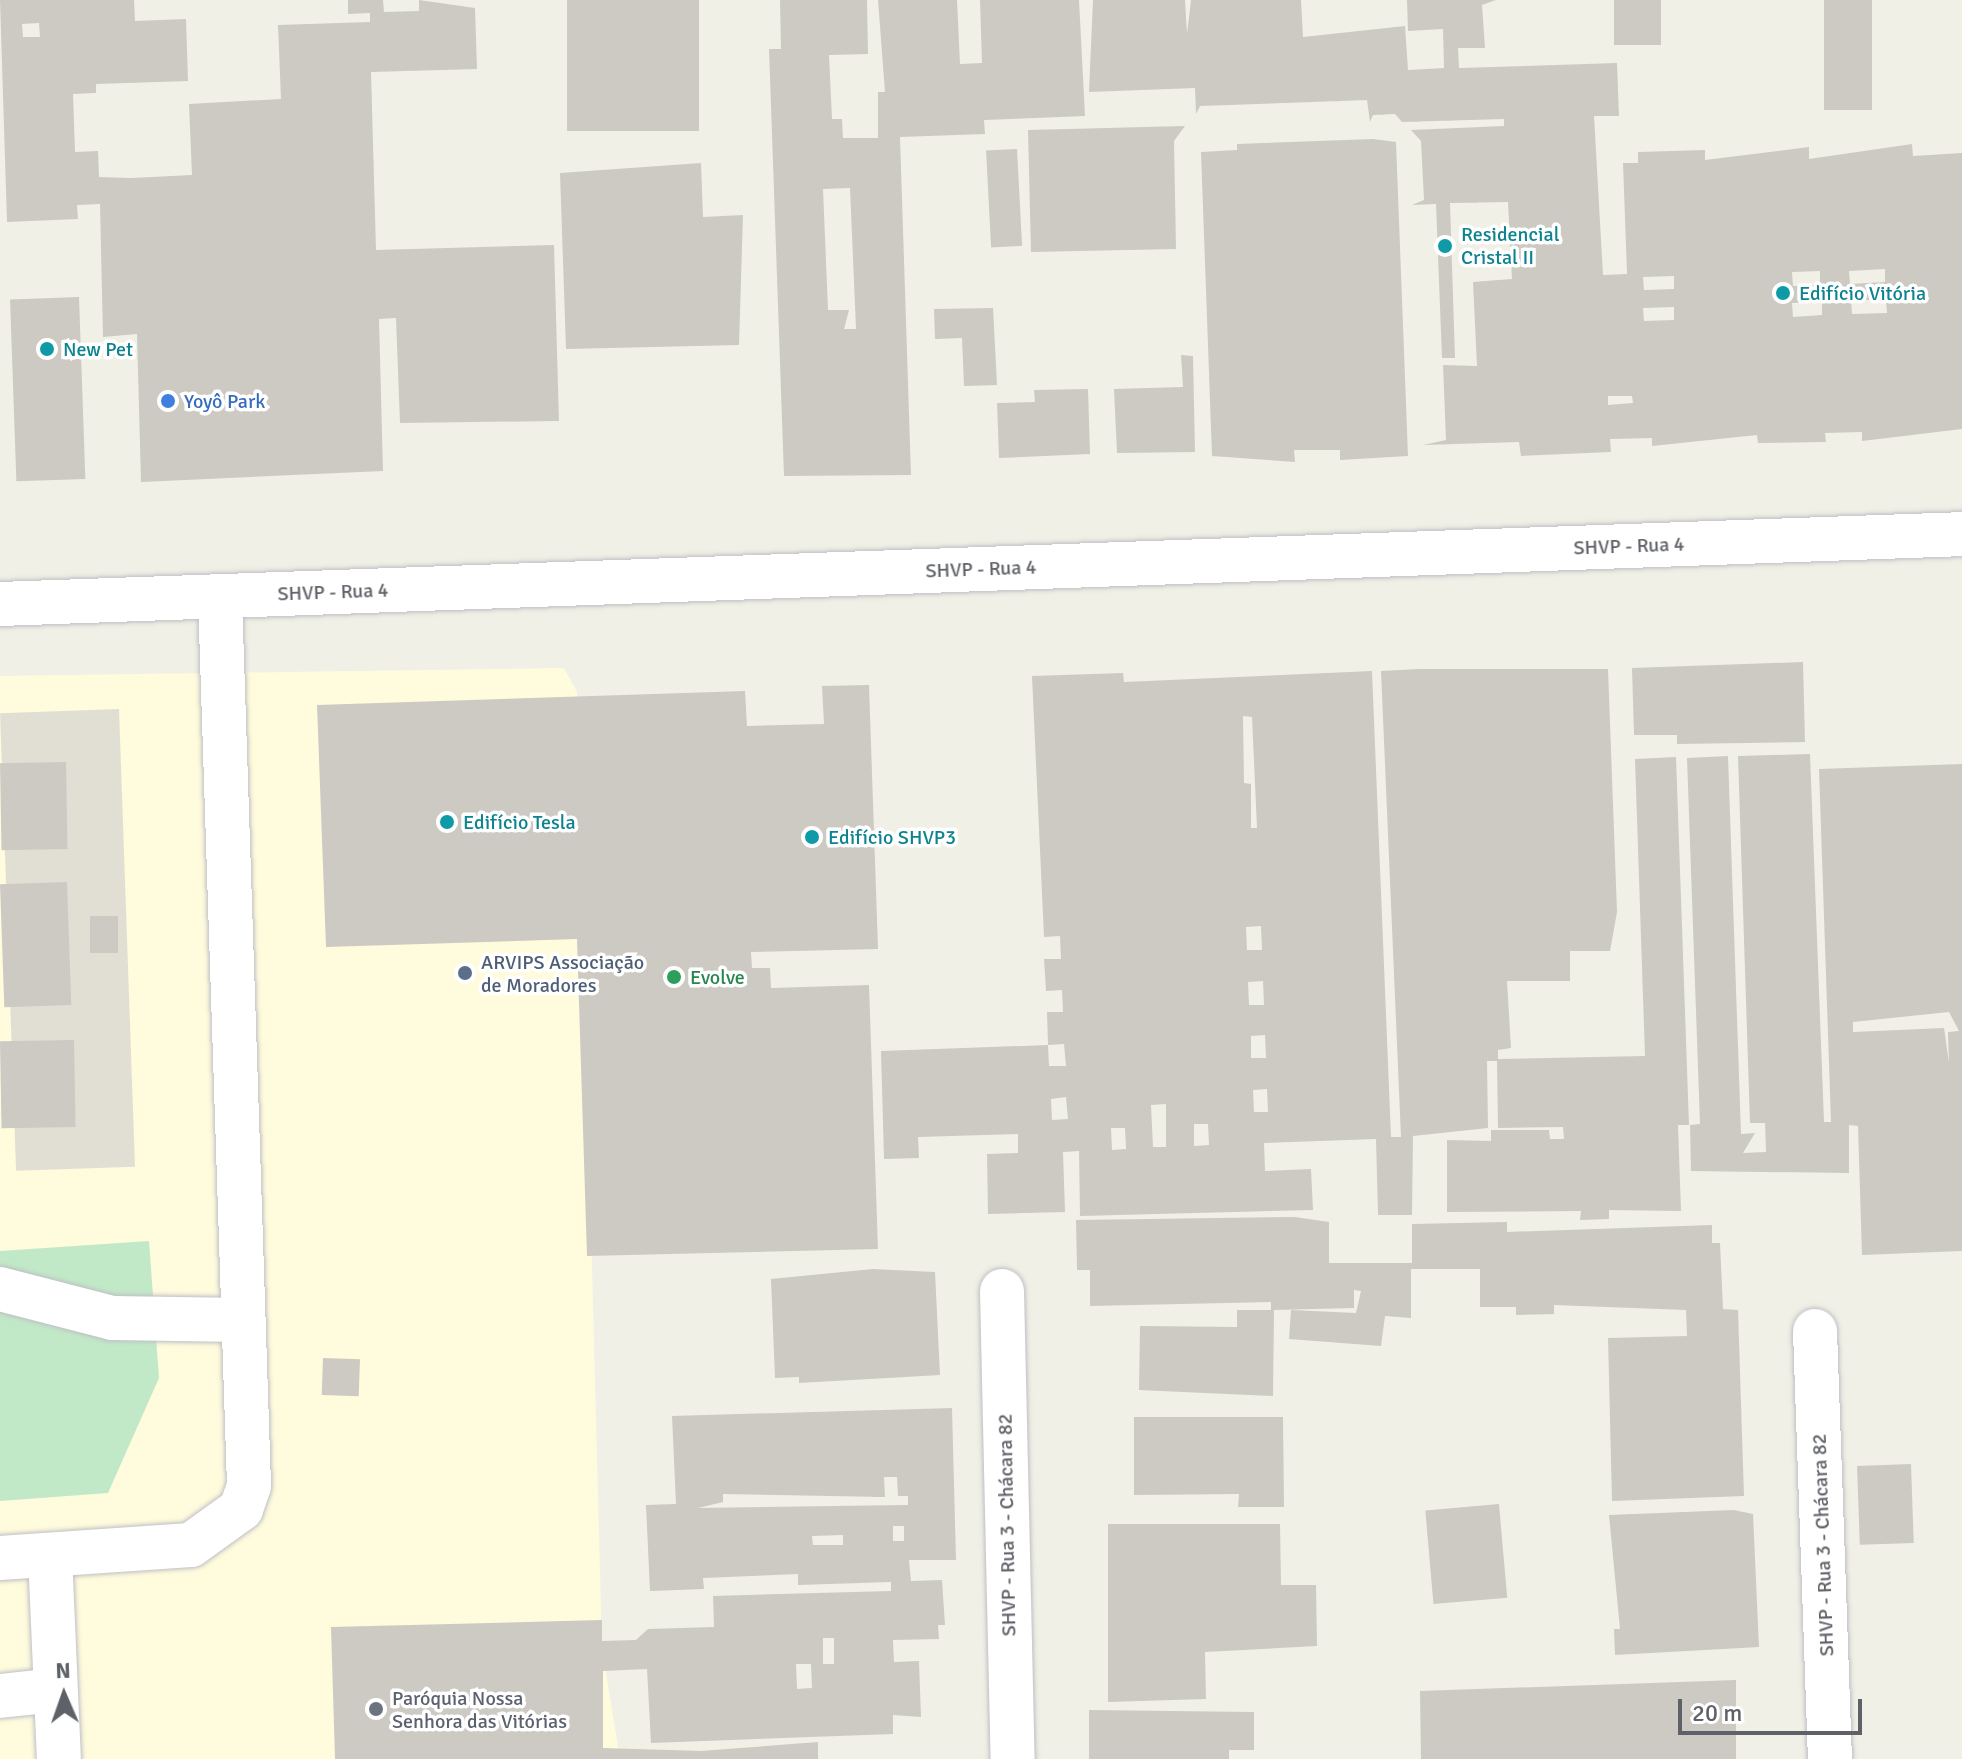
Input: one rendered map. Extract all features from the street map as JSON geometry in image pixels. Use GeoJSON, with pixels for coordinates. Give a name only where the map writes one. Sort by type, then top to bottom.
{"type":"FeatureCollection","features":[{"type":"Feature","properties":{"kind":"street","name":"SHVP - Rua 4"},"geometry":{"type":"LineString","coordinates":[[0,604],[1962,534]]}},
{"type":"Feature","properties":{"kind":"street"},"geometry":{"type":"LineString","coordinates":[[0,1558],[191,1545],[241,1509],[249,1486],[220,596]]}},
{"type":"Feature","properties":{"kind":"street"},"geometry":{"type":"LineString","coordinates":[[0,1289],[112,1318],[243,1320]]}},
{"type":"Feature","properties":{"kind":"street","name":"SHVP - Rua 3 - Chácara 82"},"geometry":{"type":"LineString","coordinates":[[1002,1291],[1013,1759]]}},
{"type":"Feature","properties":{"kind":"street","name":"SHVP - Rua 3 - Chácara 82"},"geometry":{"type":"LineString","coordinates":[[1815,1331],[1830,1759]]}},
{"type":"Feature","properties":{"kind":"street"},"geometry":{"type":"LineString","coordinates":[[50,1555],[59,1759]]}},
{"type":"Feature","properties":{"kind":"street"},"geometry":{"type":"LineString","coordinates":[[0,1696],[55,1690]]}},
{"type":"Feature","properties":{"kind":"shaded area"},"geometry":{"type":"Polygon","coordinates":[[[564,668],[577,692],[602,1648],[620,1759],[0,1759],[0,676],[564,668]]]}},
{"type":"Feature","properties":{"kind":"shaded area"},"geometry":{"type":"Polygon","coordinates":[[[119,709],[135,1167],[16,1171],[0,713],[119,709]]]}},
{"type":"Feature","properties":{"kind":"green space"},"geometry":{"type":"Polygon","coordinates":[[[149,1241],[159,1378],[108,1493],[0,1501],[0,1251],[149,1241]]]}},
{"type":"Feature","properties":{"kind":"building"},"geometry":{"type":"Polygon","coordinates":[[[0,0],[134,0],[135,21],[186,19],[188,81],[96,84],[96,93],[73,94],[75,152],[98,151],[99,177],[131,178],[192,175],[189,104],[281,99],[278,25],[370,22],[370,13],[348,14],[348,0],[383,0],[384,12],[419,11],[419,0],[475,8],[477,69],[371,72],[376,250],[554,245],[559,421],[400,423],[396,318],[379,319],[383,471],[141,482],[137,334],[103,337],[100,204],[77,205],[78,219],[7,222],[0,0]],[[39,23],[22,24],[23,37],[40,37],[39,23]]]}},
{"type":"Feature","properties":{"kind":"building"},"geometry":{"type":"Polygon","coordinates":[[[567,0],[699,0],[699,131],[567,131],[567,0]]]}},
{"type":"Feature","properties":{"kind":"building"},"geometry":{"type":"Polygon","coordinates":[[[780,0],[867,0],[868,54],[829,55],[832,119],[842,119],[843,138],[878,138],[878,92],[885,92],[878,0],[957,0],[960,64],[982,63],[980,0],[1079,0],[1085,116],[984,120],[985,134],[900,137],[911,475],[784,476],[769,49],[781,49],[780,0]],[[850,188],[823,189],[828,310],[849,310],[844,329],[856,329],[850,188]]]}},
{"type":"Feature","properties":{"kind":"building"},"geometry":{"type":"Polygon","coordinates":[[[1093,0],[1185,0],[1187,34],[1191,0],[1301,0],[1303,37],[1405,26],[1408,70],[1444,68],[1443,29],[1408,31],[1407,0],[1496,0],[1482,5],[1485,48],[1458,48],[1459,68],[1617,63],[1619,116],[1594,116],[1603,275],[1627,274],[1623,163],[1638,163],[1638,152],[1705,150],[1705,160],[1809,147],[1809,159],[1912,144],[1913,156],[1962,153],[1962,429],[1862,441],[1862,432],[1825,433],[1826,442],[1758,443],[1757,435],[1652,446],[1652,438],[1610,439],[1611,452],[1521,456],[1519,442],[1423,445],[1446,440],[1443,365],[1477,366],[1473,282],[1512,279],[1508,202],[1450,203],[1455,358],[1442,358],[1436,204],[1412,205],[1424,200],[1421,141],[1411,130],[1504,126],[1504,119],[1402,122],[1395,114],[1373,115],[1370,122],[1367,100],[1200,106],[1196,114],[1195,88],[1089,92],[1093,0]],[[1885,269],[1849,271],[1850,284],[1885,282],[1885,269]],[[1820,271],[1792,272],[1793,286],[1820,285],[1820,271]],[[1674,276],[1643,277],[1644,290],[1674,289],[1674,276]],[[1851,300],[1852,314],[1887,313],[1886,300],[1851,300]],[[1822,302],[1792,303],[1793,317],[1822,315],[1822,302]],[[1674,307],[1643,308],[1644,321],[1674,320],[1674,307]],[[1608,396],[1608,405],[1633,403],[1632,396],[1608,396]]]}},
{"type":"Feature","properties":{"kind":"building"},"geometry":{"type":"Polygon","coordinates":[[[1614,0],[1661,0],[1661,45],[1614,45],[1614,0]]]}},
{"type":"Feature","properties":{"kind":"building"},"geometry":{"type":"Polygon","coordinates":[[[1824,0],[1872,0],[1872,110],[1824,110],[1824,0]]]}},
{"type":"Feature","properties":{"kind":"building"},"geometry":{"type":"Polygon","coordinates":[[[1185,126],[1174,141],[1176,249],[1031,252],[1028,130],[1185,126]]]}},
{"type":"Feature","properties":{"kind":"building"},"geometry":{"type":"Polygon","coordinates":[[[1373,139],[1396,142],[1408,456],[1340,460],[1340,450],[1294,450],[1295,462],[1212,456],[1201,152],[1237,150],[1237,144],[1373,139]]]}},
{"type":"Feature","properties":{"kind":"building"},"geometry":{"type":"Polygon","coordinates":[[[1017,149],[1022,246],[991,247],[986,151],[1017,149]]]}},
{"type":"Feature","properties":{"kind":"building"},"geometry":{"type":"Polygon","coordinates":[[[701,163],[703,217],[743,215],[739,345],[566,349],[560,173],[701,163]]]}},
{"type":"Feature","properties":{"kind":"building","name":"New Pet"},"geometry":{"type":"Polygon","coordinates":[[[79,297],[85,479],[16,481],[10,299],[79,297]]]}},
{"type":"Feature","properties":{"kind":"building"},"geometry":{"type":"Polygon","coordinates":[[[993,308],[997,385],[964,386],[962,338],[935,339],[934,309],[993,308]]]}},
{"type":"Feature","properties":{"kind":"building"},"geometry":{"type":"Polygon","coordinates":[[[1181,355],[1193,356],[1195,452],[1117,453],[1114,389],[1183,387],[1181,355]]]}},
{"type":"Feature","properties":{"kind":"building"},"geometry":{"type":"Polygon","coordinates":[[[1088,389],[1090,454],[999,458],[997,403],[1035,402],[1034,390],[1088,389]]]}},
{"type":"Feature","properties":{"kind":"building"},"geometry":{"type":"Polygon","coordinates":[[[1803,662],[1805,742],[1677,744],[1677,735],[1634,735],[1632,668],[1803,662]]]}},
{"type":"Feature","properties":{"kind":"building"},"geometry":{"type":"Polygon","coordinates":[[[1608,669],[1617,912],[1610,951],[1570,951],[1570,981],[1507,981],[1511,1048],[1498,1050],[1498,1059],[1645,1056],[1635,759],[1676,757],[1689,1125],[1678,1125],[1681,1211],[1609,1210],[1609,1219],[1580,1220],[1581,1211],[1447,1212],[1447,1140],[1491,1141],[1491,1130],[1549,1130],[1550,1139],[1564,1139],[1563,1127],[1498,1128],[1497,1061],[1487,1061],[1488,1128],[1413,1136],[1412,1215],[1378,1215],[1376,1139],[1264,1143],[1265,1171],[1311,1169],[1313,1210],[1080,1216],[1079,1151],[1063,1152],[1065,1212],[988,1214],[987,1154],[1018,1153],[1018,1134],[918,1137],[919,1158],[884,1159],[881,1051],[1048,1045],[1047,1012],[1063,1012],[1062,990],[1046,991],[1044,959],[1061,959],[1060,936],[1044,937],[1032,676],[1123,673],[1124,682],[1372,671],[1391,1137],[1401,1137],[1381,671],[1608,669]],[[1243,716],[1244,783],[1251,784],[1251,828],[1257,828],[1252,717],[1243,716]],[[1261,926],[1246,927],[1247,950],[1262,950],[1261,926]],[[1263,981],[1248,982],[1249,1005],[1264,1005],[1263,981]],[[1265,1035],[1251,1036],[1251,1058],[1266,1058],[1265,1035]],[[1064,1044],[1048,1045],[1049,1066],[1066,1066],[1064,1044]],[[1267,1089],[1253,1090],[1254,1112],[1268,1112],[1267,1089]],[[1066,1097],[1051,1099],[1052,1120],[1068,1119],[1066,1097]],[[1166,1104],[1151,1105],[1153,1147],[1166,1147],[1166,1104]],[[1194,1124],[1194,1146],[1209,1145],[1208,1124],[1194,1124]],[[1111,1128],[1112,1150],[1126,1149],[1125,1128],[1111,1128]]]}},
{"type":"Feature","properties":{"kind":"building"},"geometry":{"type":"Polygon","coordinates":[[[869,685],[878,949],[751,952],[752,968],[770,968],[771,988],[869,985],[878,1249],[587,1256],[577,939],[326,947],[317,705],[745,691],[747,726],[824,724],[822,686],[869,685]]]}},
{"type":"Feature","properties":{"kind":"building"},"geometry":{"type":"Polygon","coordinates":[[[1810,754],[1824,1122],[1831,1122],[1819,769],[1962,764],[1962,1251],[1862,1255],[1858,1126],[1849,1125],[1849,1173],[1691,1171],[1690,1125],[1700,1124],[1687,758],[1728,756],[1741,1134],[1755,1133],[1743,1153],[1766,1152],[1765,1123],[1750,1123],[1738,756],[1810,754]],[[1949,1012],[1853,1022],[1853,1032],[1944,1028],[1949,1063],[1948,1032],[1959,1031],[1949,1012]]]}},
{"type":"Feature","properties":{"kind":"building"},"geometry":{"type":"Polygon","coordinates":[[[66,762],[68,849],[2,850],[0,763],[66,762]]]}},
{"type":"Feature","properties":{"kind":"building"},"geometry":{"type":"Polygon","coordinates":[[[67,882],[71,1005],[4,1007],[0,884],[67,882]]]}},
{"type":"Feature","properties":{"kind":"building"},"geometry":{"type":"Polygon","coordinates":[[[90,916],[118,916],[118,953],[90,953],[90,916]]]}},
{"type":"Feature","properties":{"kind":"building"},"geometry":{"type":"Polygon","coordinates":[[[74,1040],[76,1127],[2,1128],[0,1041],[74,1040]]]}},
{"type":"Feature","properties":{"kind":"building"},"geometry":{"type":"Polygon","coordinates":[[[1295,1217],[1329,1222],[1329,1263],[1412,1263],[1412,1224],[1507,1222],[1507,1232],[1712,1225],[1712,1243],[1720,1243],[1723,1309],[1738,1310],[1744,1496],[1612,1501],[1608,1338],[1687,1336],[1686,1310],[1554,1305],[1554,1314],[1516,1315],[1516,1307],[1480,1307],[1480,1269],[1411,1269],[1411,1318],[1385,1316],[1381,1346],[1289,1339],[1291,1310],[1356,1313],[1361,1291],[1354,1290],[1354,1308],[1274,1310],[1273,1396],[1139,1390],[1140,1326],[1237,1327],[1237,1310],[1271,1310],[1271,1302],[1090,1306],[1090,1270],[1077,1270],[1076,1220],[1295,1217]]]}},
{"type":"Feature","properties":{"kind":"building"},"geometry":{"type":"Polygon","coordinates":[[[873,1269],[935,1272],[940,1375],[799,1383],[799,1377],[775,1378],[771,1279],[873,1269]]]}},
{"type":"Feature","properties":{"kind":"building"},"geometry":{"type":"Polygon","coordinates":[[[323,1358],[360,1359],[359,1396],[322,1395],[323,1358]]]}},
{"type":"Feature","properties":{"kind":"building"},"geometry":{"type":"Polygon","coordinates":[[[952,1408],[956,1560],[909,1560],[911,1581],[942,1580],[945,1625],[938,1625],[939,1639],[893,1640],[894,1662],[919,1661],[921,1717],[893,1715],[893,1734],[651,1743],[647,1669],[603,1671],[603,1748],[701,1751],[818,1742],[818,1759],[335,1759],[331,1627],[602,1620],[602,1641],[636,1640],[648,1629],[714,1627],[713,1596],[891,1591],[891,1582],[798,1585],[798,1574],[703,1578],[704,1589],[650,1591],[646,1505],[676,1504],[672,1416],[952,1408]],[[884,1477],[885,1497],[723,1494],[723,1502],[698,1508],[908,1505],[908,1496],[898,1496],[897,1477],[884,1477]],[[893,1526],[893,1541],[904,1541],[904,1526],[893,1526]],[[843,1535],[812,1536],[813,1545],[843,1545],[843,1535]],[[823,1638],[823,1664],[834,1664],[834,1638],[823,1638]],[[796,1664],[797,1689],[812,1688],[811,1664],[796,1664]]]}},
{"type":"Feature","properties":{"kind":"building"},"geometry":{"type":"Polygon","coordinates":[[[1134,1417],[1283,1417],[1284,1507],[1238,1507],[1239,1494],[1134,1495],[1134,1417]]]}},
{"type":"Feature","properties":{"kind":"building"},"geometry":{"type":"Polygon","coordinates":[[[1911,1464],[1914,1543],[1860,1545],[1857,1466],[1911,1464]]]}},
{"type":"Feature","properties":{"kind":"building"},"geometry":{"type":"Polygon","coordinates":[[[1499,1504],[1507,1598],[1433,1604],[1425,1510],[1499,1504]]]}},
{"type":"Feature","properties":{"kind":"building"},"geometry":{"type":"Polygon","coordinates":[[[1734,1510],[1753,1514],[1759,1647],[1615,1655],[1614,1629],[1620,1629],[1609,1515],[1734,1510]]]}},
{"type":"Feature","properties":{"kind":"building"},"geometry":{"type":"Polygon","coordinates":[[[1108,1524],[1280,1524],[1281,1585],[1316,1585],[1317,1646],[1205,1652],[1206,1699],[1108,1702],[1108,1524]]]}},
{"type":"Feature","properties":{"kind":"building"},"geometry":{"type":"Polygon","coordinates":[[[1736,1680],[1736,1759],[1421,1759],[1420,1691],[1736,1680]]]}},
{"type":"Feature","properties":{"kind":"building"},"geometry":{"type":"Polygon","coordinates":[[[1089,1710],[1254,1712],[1254,1750],[1229,1750],[1229,1759],[1089,1759],[1089,1710]]]}},
{"type":"Feature","properties":{"kind":"place","name":"Residencial Cristal II"},"geometry":{"type":"Point","coordinates":[1445,246]}},
{"type":"Feature","properties":{"kind":"place","name":"Edifício Vitória"},"geometry":{"type":"Point","coordinates":[1783,293]}},
{"type":"Feature","properties":{"kind":"place","name":"New Pet"},"geometry":{"type":"Point","coordinates":[47,349]}},
{"type":"Feature","properties":{"kind":"place","name":"Yoyô Park"},"geometry":{"type":"Point","coordinates":[168,401]}},
{"type":"Feature","properties":{"kind":"place","name":"Edifício Tesla"},"geometry":{"type":"Point","coordinates":[447,822]}},
{"type":"Feature","properties":{"kind":"place","name":"Edifício SHVP3"},"geometry":{"type":"Point","coordinates":[812,837]}},
{"type":"Feature","properties":{"kind":"place","name":"ARVIPS Associação de Moradores"},"geometry":{"type":"Point","coordinates":[465,973]}},
{"type":"Feature","properties":{"kind":"place","name":"Evolve"},"geometry":{"type":"Point","coordinates":[674,977]}},
{"type":"Feature","properties":{"kind":"place","name":"Paróquia Nossa Senhora das Vitórias"},"geometry":{"type":"Point","coordinates":[376,1709]}}]}
